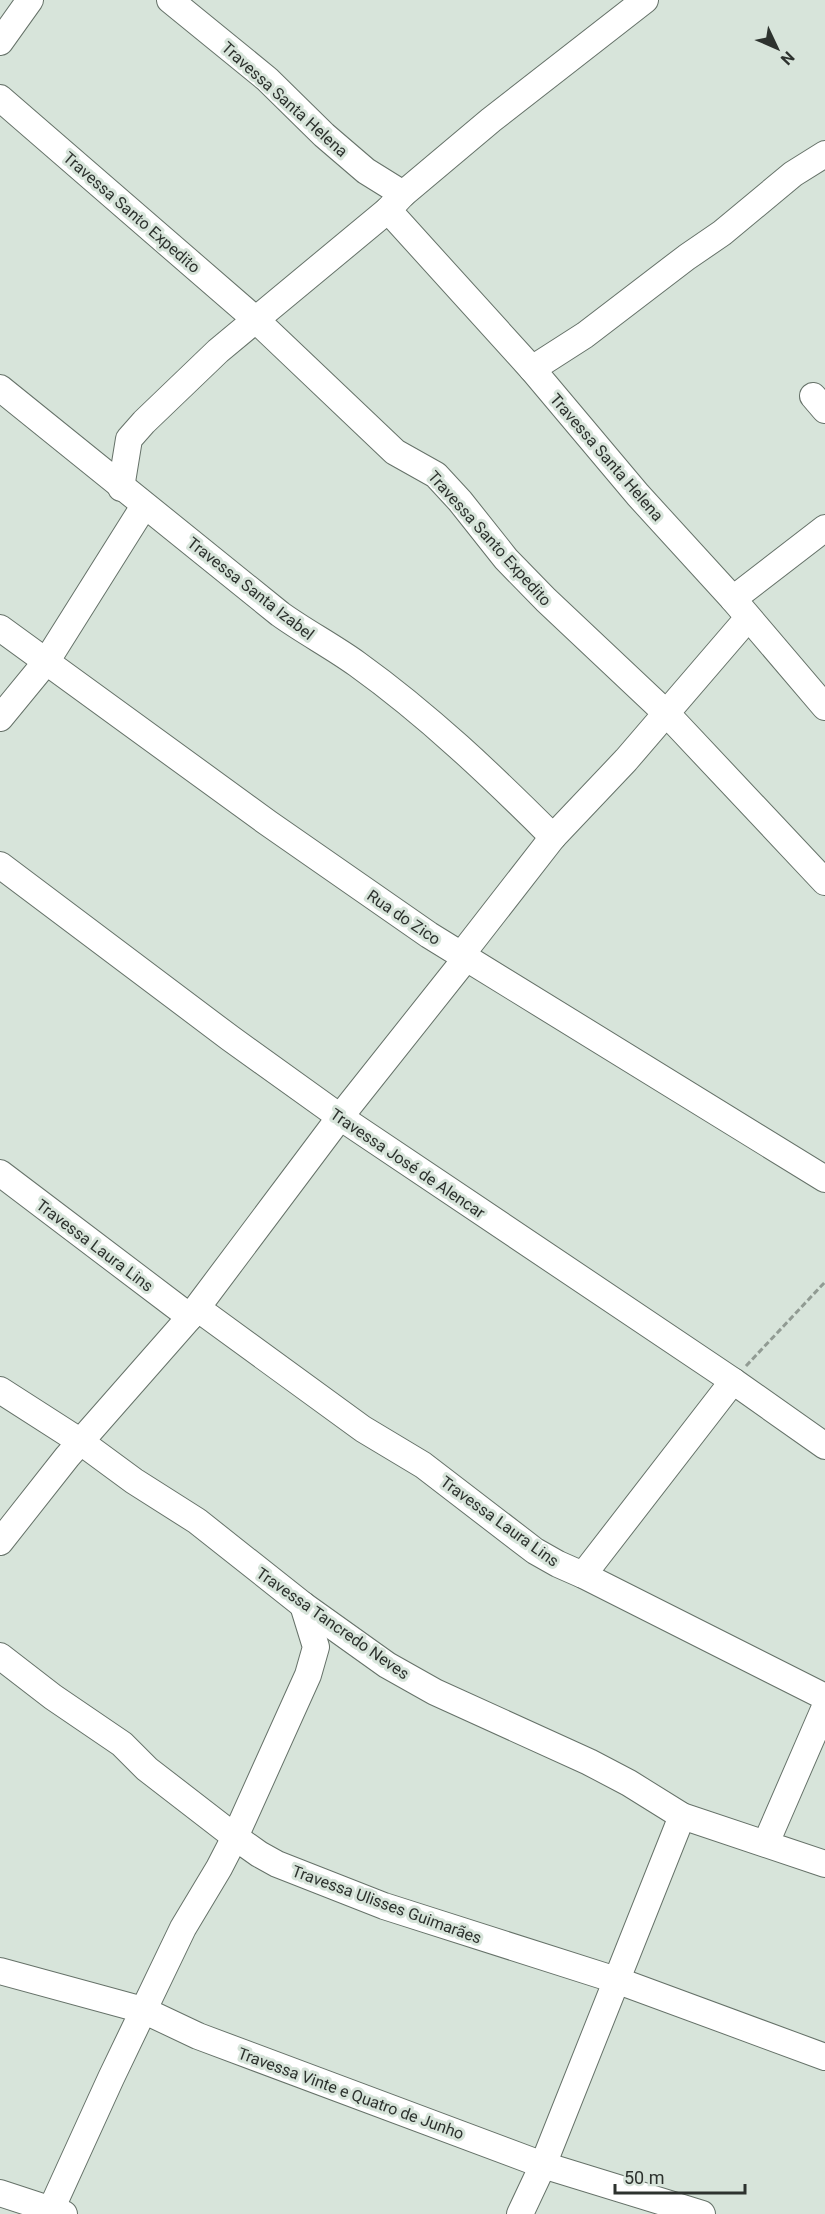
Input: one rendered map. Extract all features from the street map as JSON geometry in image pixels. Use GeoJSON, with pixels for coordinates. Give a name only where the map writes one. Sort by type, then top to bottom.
{"type":"FeatureCollection","features":[{"type":"Feature","properties":{"kind":"street"},"geometry":{"type":"LineString","coordinates":[[0,42],[30,0]]}},
{"type":"Feature","properties":{"kind":"street","name":"Travessa Santa Helena"},"geometry":{"type":"LineString","coordinates":[[170,0],[267,79],[324,135],[366,171],[395,202],[639,495],[825,707]]}},
{"type":"Feature","properties":{"kind":"street"},"geometry":{"type":"LineString","coordinates":[[122,488],[129,439],[187,380],[255,319],[490,120],[645,0]]}},
{"type":"Feature","properties":{"kind":"street","name":"Travessa Santo Expedito"},"geometry":{"type":"LineString","coordinates":[[0,98],[255,319],[395,452],[436,475],[506,559],[667,714],[825,882]]}},
{"type":"Feature","properties":{"kind":"street"},"geometry":{"type":"LineString","coordinates":[[532,369],[585,335],[722,233],[780,184],[825,154]]}},
{"type":"Feature","properties":{"kind":"street","name":"Travessa Santa Izabel"},"geometry":{"type":"LineString","coordinates":[[0,388],[280,614],[356,663],[391,690],[479,765],[553,837]]}},
{"type":"Feature","properties":{"kind":"street"},"geometry":{"type":"LineString","coordinates":[[0,718],[46,662],[144,506]]}},
{"type":"Feature","properties":{"kind":"street"},"geometry":{"type":"LineString","coordinates":[[0,1542],[81,1442],[194,1312],[339,1117],[553,837],[667,714],[741,609],[825,528]]}},
{"type":"Feature","properties":{"kind":"street","name":"Rua do Zico"},"geometry":{"type":"LineString","coordinates":[[0,628],[287,836],[429,935],[825,1179]]}},
{"type":"Feature","properties":{"kind":"street","name":"Travessa José de Alencar"},"geometry":{"type":"LineString","coordinates":[[0,865],[339,1117],[825,1446]]}},
{"type":"Feature","properties":{"kind":"street","name":"Travessa Laura Lins"},"geometry":{"type":"LineString","coordinates":[[0,1173],[363,1429],[423,1465],[535,1551],[825,1697]]}},
{"type":"Feature","properties":{"kind":"street"},"geometry":{"type":"LineString","coordinates":[[584,1575],[732,1381]]}},
{"type":"Feature","properties":{"kind":"street","name":"Travessa Tancredo Neves"},"geometry":{"type":"LineString","coordinates":[[0,1390],[197,1521],[303,1605],[387,1665],[435,1692],[589,1762],[629,1783],[682,1816],[825,1864]]}},
{"type":"Feature","properties":{"kind":"street"},"geometry":{"type":"LineString","coordinates":[[0,2193],[54,2213],[143,2010],[183,1928],[235,1837],[308,1675],[314,1655],[315,1641],[303,1605]]}},
{"type":"Feature","properties":{"kind":"street","name":"Travessa Ulisses Guimarães"},"geometry":{"type":"LineString","coordinates":[[0,1656],[45,1691],[122,1743],[147,1769],[235,1837],[277,1864],[384,1906],[616,1980],[825,2057]]}},
{"type":"Feature","properties":{"kind":"street"},"geometry":{"type":"LineString","coordinates":[[766,1843],[825,1707]]}},
{"type":"Feature","properties":{"kind":"street"},"geometry":{"type":"LineString","coordinates":[[520,2214],[543,2165],[682,1816]]}},
{"type":"Feature","properties":{"kind":"street","name":"Travessa Vinte e Quatro de Junho"},"geometry":{"type":"LineString","coordinates":[[0,1971],[143,2010],[198,2036],[543,2165],[702,2214]]}},
{"type":"Feature","properties":{"kind":"path"},"geometry":{"type":"LineString","coordinates":[[732,1381],[825,1282]]}}]}
